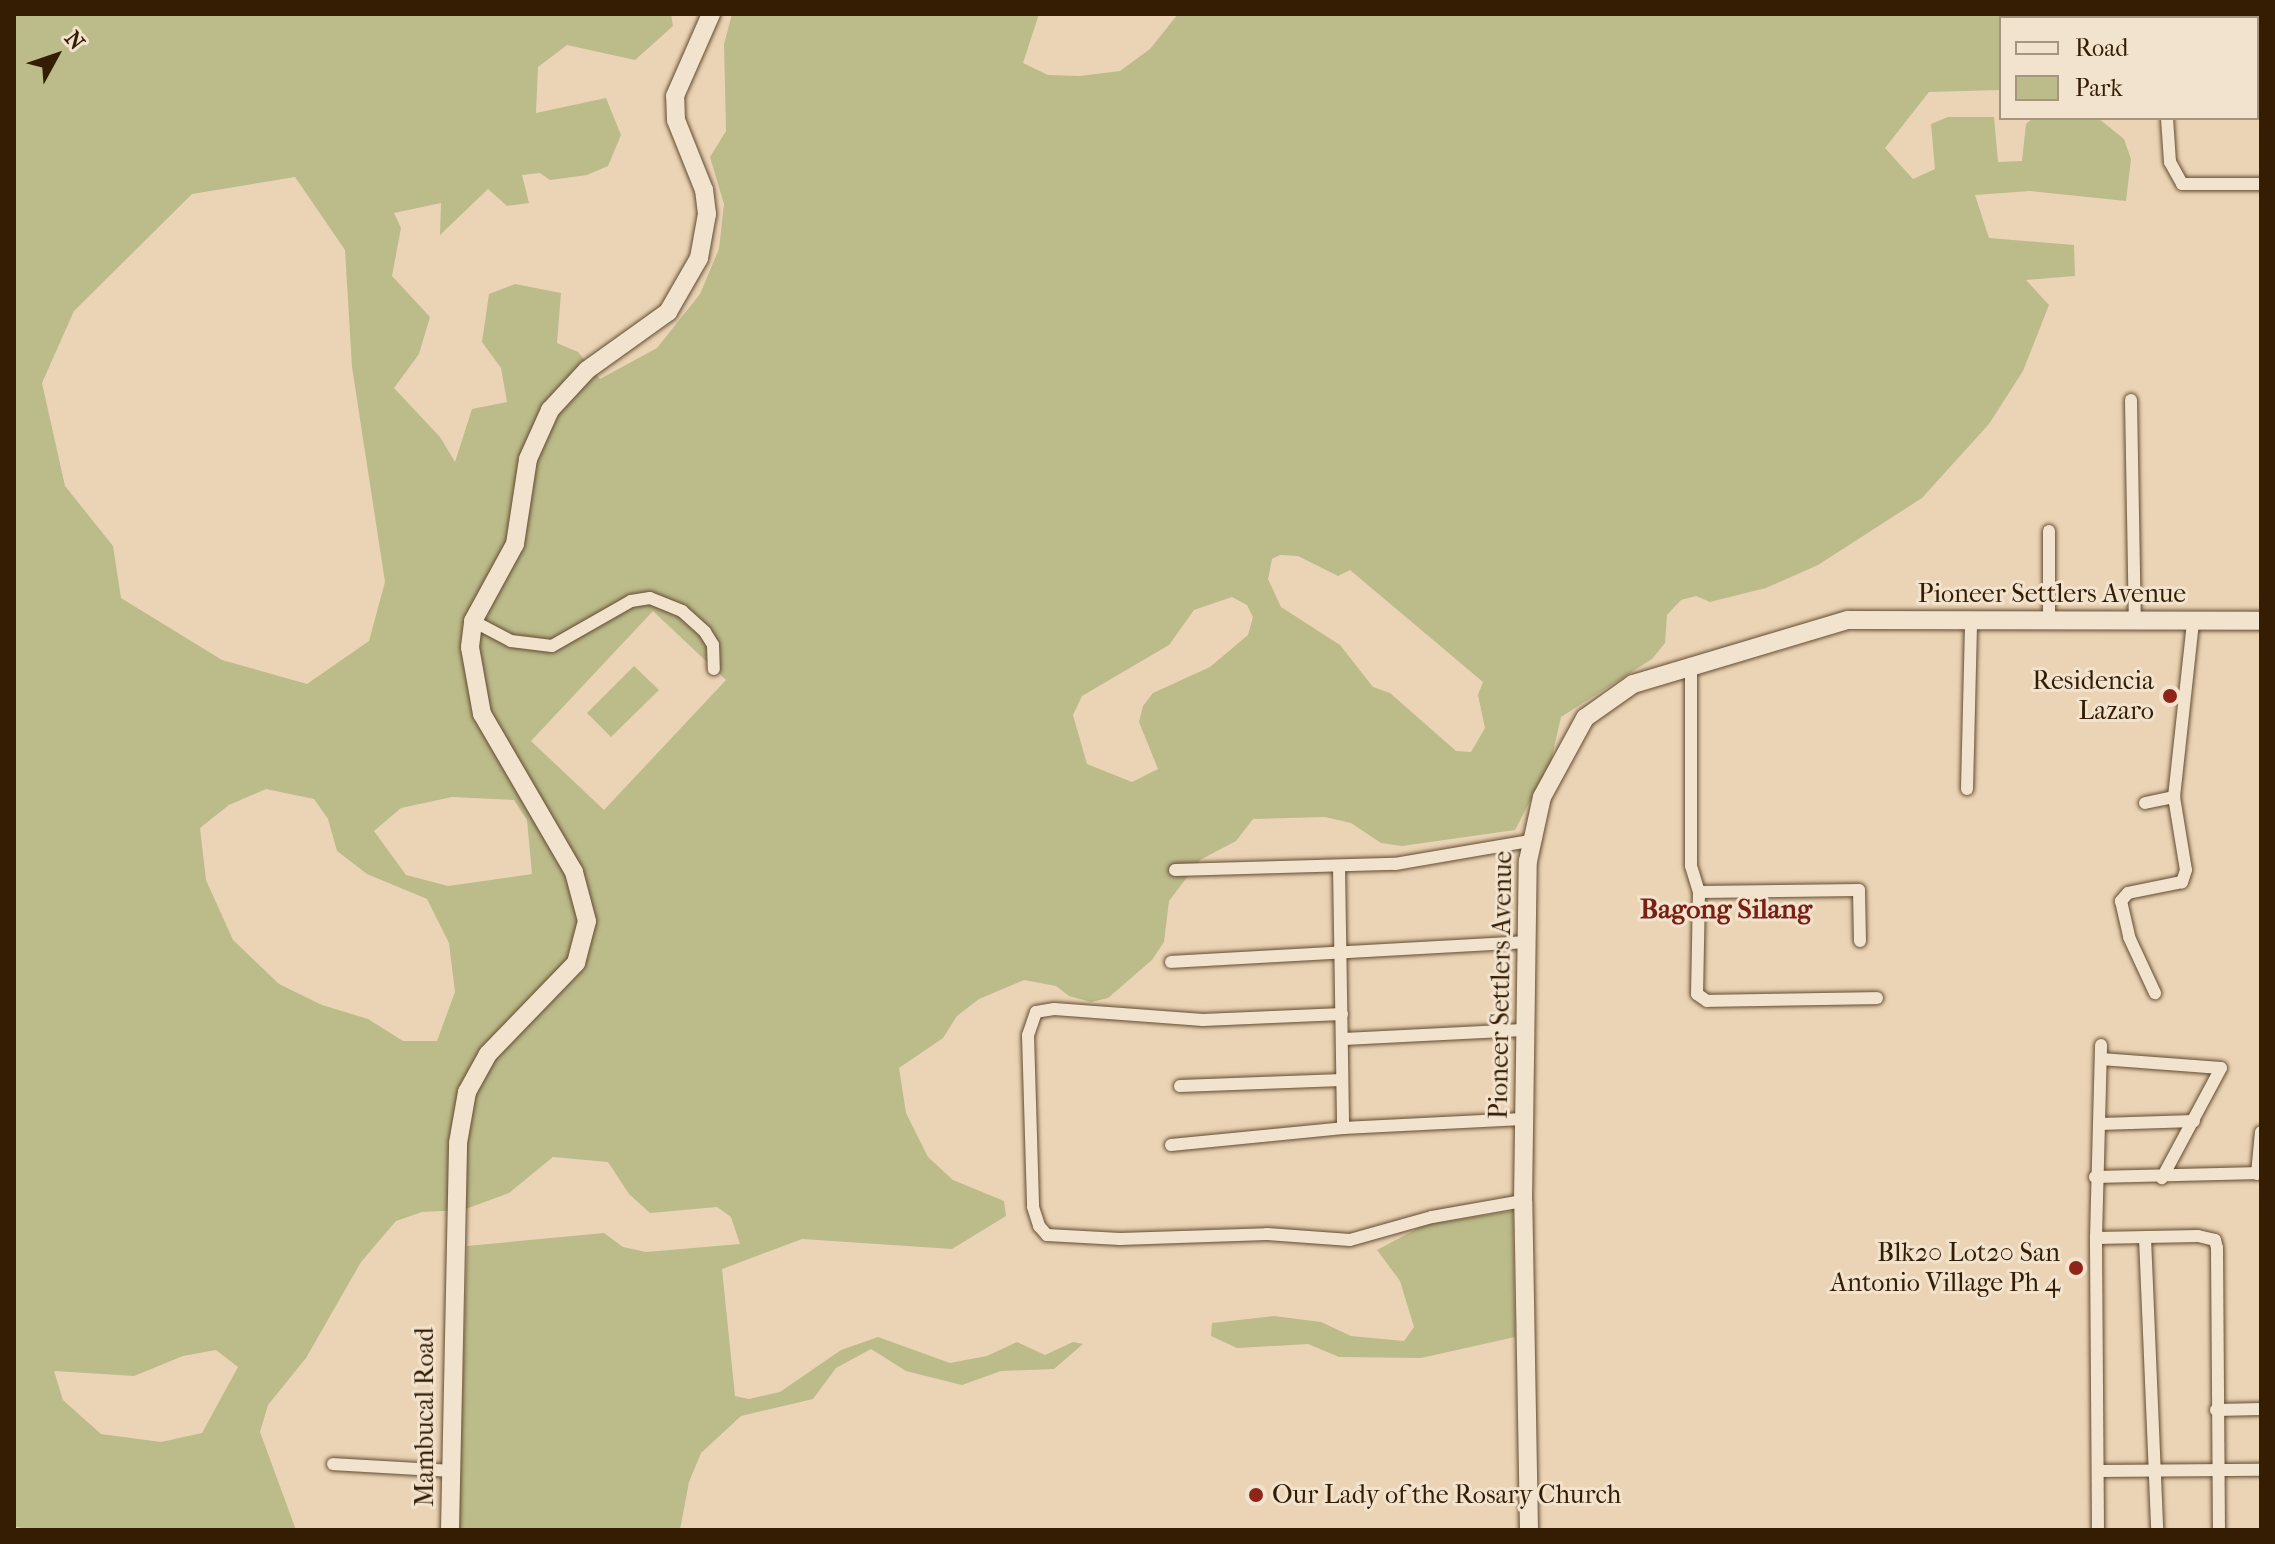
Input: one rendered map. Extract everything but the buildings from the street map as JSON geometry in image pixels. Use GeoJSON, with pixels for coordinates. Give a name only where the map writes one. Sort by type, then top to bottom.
{"type":"FeatureCollection","features":[{"type":"Feature","properties":{"kind":"main road"},"geometry":{"type":"LineString","coordinates":[[473,621],[515,544],[528,459],[550,410],[587,370],[668,312],[699,258],[707,214],[704,190],[676,120],[675,96],[711,14]]}},
{"type":"Feature","properties":{"kind":"main road","name":"Pioneer Settlers Avenue"},"geometry":{"type":"LineString","coordinates":[[1529,1530],[1523,1030],[1530,841],[1542,797],[1593,708],[1633,684],[1848,620],[2261,621]]}},
{"type":"Feature","properties":{"kind":"main road","name":"Mambucal Road"},"geometry":{"type":"LineString","coordinates":[[450,1530],[452,1305],[458,1143],[467,1092],[488,1054],[576,963],[587,921],[574,872],[482,714],[470,647],[473,621]]}},
{"type":"Feature","properties":{"kind":"street"},"geometry":{"type":"LineString","coordinates":[[2167,120],[2176,179],[2190,186],[2261,184]]}},
{"type":"Feature","properties":{"kind":"street"},"geometry":{"type":"LineString","coordinates":[[2131,400],[2135,621]]}},
{"type":"Feature","properties":{"kind":"street"},"geometry":{"type":"LineString","coordinates":[[2049,531],[2049,621]]}},
{"type":"Feature","properties":{"kind":"street"},"geometry":{"type":"LineString","coordinates":[[473,621],[511,641],[552,646],[631,601],[650,598],[682,611],[705,632],[713,645],[714,669]]}},
{"type":"Feature","properties":{"kind":"street"},"geometry":{"type":"LineString","coordinates":[[1967,789],[1971,620]]}},
{"type":"Feature","properties":{"kind":"street"},"geometry":{"type":"LineString","coordinates":[[2155,993],[2121,906],[2128,893],[2185,879],[2174,797],[2193,621]]}},
{"type":"Feature","properties":{"kind":"street"},"geometry":{"type":"LineString","coordinates":[[1691,665],[1691,866],[1699,892],[1696,987],[1700,998],[1877,998]]}},
{"type":"Feature","properties":{"kind":"street"},"geometry":{"type":"LineString","coordinates":[[2145,803],[2174,797]]}},
{"type":"Feature","properties":{"kind":"street"},"geometry":{"type":"LineString","coordinates":[[1175,870],[1339,866],[1443,859],[1530,841]]}},
{"type":"Feature","properties":{"kind":"street"},"geometry":{"type":"LineString","coordinates":[[1339,866],[1344,951],[1343,1128]]}},
{"type":"Feature","properties":{"kind":"street"},"geometry":{"type":"LineString","coordinates":[[1699,892],[1859,890],[1860,941]]}},
{"type":"Feature","properties":{"kind":"street"},"geometry":{"type":"LineString","coordinates":[[1171,962],[1526,942]]}},
{"type":"Feature","properties":{"kind":"street"},"geometry":{"type":"LineString","coordinates":[[1342,1014],[1203,1020],[1054,1009],[1036,1012],[1028,1035],[1033,1207],[1039,1226],[1047,1235],[1120,1239],[1267,1234],[1350,1240],[1432,1217],[1523,1201]]}},
{"type":"Feature","properties":{"kind":"street"},"geometry":{"type":"LineString","coordinates":[[1344,1039],[1523,1030]]}},
{"type":"Feature","properties":{"kind":"street"},"geometry":{"type":"LineString","coordinates":[[2098,1530],[2095,1177],[2100,1124],[2101,1045]]}},
{"type":"Feature","properties":{"kind":"street"},"geometry":{"type":"LineString","coordinates":[[2101,1059],[2221,1068],[2162,1178]]}},
{"type":"Feature","properties":{"kind":"street"},"geometry":{"type":"LineString","coordinates":[[1180,1086],[1342,1080]]}},
{"type":"Feature","properties":{"kind":"street"},"geometry":{"type":"LineString","coordinates":[[1171,1145],[1343,1128],[1523,1119]]}},
{"type":"Feature","properties":{"kind":"street"},"geometry":{"type":"LineString","coordinates":[[2100,1124],[2194,1121]]}},
{"type":"Feature","properties":{"kind":"street"},"geometry":{"type":"LineString","coordinates":[[2095,1177],[2259,1174],[2261,1132]]}},
{"type":"Feature","properties":{"kind":"street"},"geometry":{"type":"LineString","coordinates":[[2096,1238],[2215,1240],[2219,1530]]}},
{"type":"Feature","properties":{"kind":"street"},"geometry":{"type":"LineString","coordinates":[[2145,1238],[2157,1470],[2157,1530]]}},
{"type":"Feature","properties":{"kind":"street"},"geometry":{"type":"LineString","coordinates":[[2216,1410],[2261,1409]]}},
{"type":"Feature","properties":{"kind":"street"},"geometry":{"type":"LineString","coordinates":[[333,1464],[451,1471]]}},
{"type":"Feature","properties":{"kind":"street"},"geometry":{"type":"LineString","coordinates":[[2098,1471],[2261,1470]]}},
{"type":"Feature","properties":{"kind":"green space"},"geometry":{"type":"Polygon","coordinates":[[[14,14],[671,14],[673,26],[635,60],[567,45],[538,67],[536,113],[606,98],[621,135],[608,166],[587,175],[550,180],[540,173],[522,175],[529,203],[507,206],[488,189],[440,235],[441,203],[394,213],[401,228],[392,276],[430,317],[419,354],[394,388],[440,437],[455,462],[472,409],[507,402],[501,368],[482,342],[489,294],[515,284],[561,293],[557,343],[578,352],[600,379],[657,348],[700,294],[719,249],[724,204],[710,157],[726,131],[724,44],[732,14],[1039,14],[1023,63],[1048,75],[1080,76],[1120,71],[1150,49],[1178,14],[2141,14],[1999,16],[1999,90],[1929,92],[1885,148],[1913,179],[1935,169],[1931,124],[1948,117],[1994,117],[1998,162],[2022,161],[2026,124],[2031,120],[2100,120],[2124,139],[2131,159],[2126,201],[2030,191],[1975,195],[1989,238],[2074,245],[2075,276],[2026,280],[2049,305],[2023,371],[1989,424],[1922,498],[1818,565],[1766,588],[1710,602],[1696,596],[1681,600],[1667,615],[1665,643],[1652,659],[1561,717],[1551,761],[1515,830],[1402,846],[1381,843],[1351,823],[1325,817],[1253,819],[1236,841],[1200,860],[1169,901],[1164,942],[1152,960],[1108,998],[1091,1002],[1069,996],[1056,986],[1024,980],[979,999],[957,1016],[943,1038],[899,1068],[906,1113],[928,1157],[953,1180],[1004,1201],[1006,1216],[952,1249],[802,1239],[722,1269],[735,1396],[749,1399],[780,1392],[841,1350],[878,1337],[950,1363],[987,1356],[1017,1342],[1045,1355],[1073,1342],[1083,1344],[1054,1369],[1001,1371],[962,1385],[906,1371],[871,1349],[836,1368],[813,1399],[741,1416],[701,1453],[689,1482],[680,1530],[458,1530],[467,1246],[604,1233],[623,1247],[646,1252],[740,1244],[731,1217],[717,1207],[650,1213],[629,1194],[608,1162],[553,1157],[509,1193],[463,1210],[422,1212],[396,1221],[361,1262],[306,1358],[268,1405],[260,1432],[296,1530],[30,1530],[14,1526],[14,14]],[[295,177],[192,194],[74,311],[42,383],[65,486],[113,546],[121,598],[222,660],[307,684],[369,641],[385,582],[352,367],[345,250],[295,177]],[[1280,555],[1272,559],[1268,579],[1281,607],[1340,645],[1373,687],[1390,693],[1456,751],[1471,752],[1485,728],[1478,695],[1483,682],[1350,570],[1338,576],[1298,556],[1280,555]],[[1232,597],[1194,610],[1169,645],[1082,696],[1073,715],[1087,764],[1132,782],[1158,769],[1139,722],[1143,706],[1153,693],[1210,667],[1248,635],[1253,617],[1247,605],[1232,597]],[[653,611],[531,741],[604,810],[726,680],[653,611]],[[266,789],[229,805],[200,828],[206,880],[233,940],[279,984],[322,1005],[368,1019],[403,1041],[437,1041],[455,992],[449,943],[427,899],[367,874],[337,851],[328,819],[314,799],[266,789]],[[452,797],[401,808],[374,831],[406,875],[448,886],[532,874],[527,820],[514,800],[452,797]],[[216,1350],[183,1356],[134,1376],[54,1371],[63,1400],[101,1434],[161,1442],[202,1433],[238,1367],[216,1350]]]}},
{"type":"Feature","properties":{"kind":"green space"},"geometry":{"type":"Polygon","coordinates":[[[634,666],[659,690],[611,737],[587,713],[634,666]]]}},
{"type":"Feature","properties":{"kind":"green space"},"geometry":{"type":"Polygon","coordinates":[[[1513,1211],[1515,1337],[1421,1358],[1339,1357],[1308,1344],[1237,1348],[1211,1336],[1212,1323],[1274,1316],[1321,1322],[1351,1336],[1404,1341],[1414,1327],[1400,1281],[1377,1250],[1424,1225],[1513,1211]]]}},
{"type":"Feature","properties":{"kind":"place","name":"Residencia Lazaro"},"geometry":{"type":"Point","coordinates":[2170,696]}},
{"type":"Feature","properties":{"kind":"place","name":"Blk20 Lot20 San Antonio Village Ph 4"},"geometry":{"type":"Point","coordinates":[2076,1268]}},
{"type":"Feature","properties":{"kind":"place","name":"Our Lady of the Rosary Church"},"geometry":{"type":"Point","coordinates":[1256,1495]}},
{"type":"Feature","properties":{"kind":"district","name":"Bagong Silang"},"geometry":{"type":"Point","coordinates":[1726,909]}}]}
